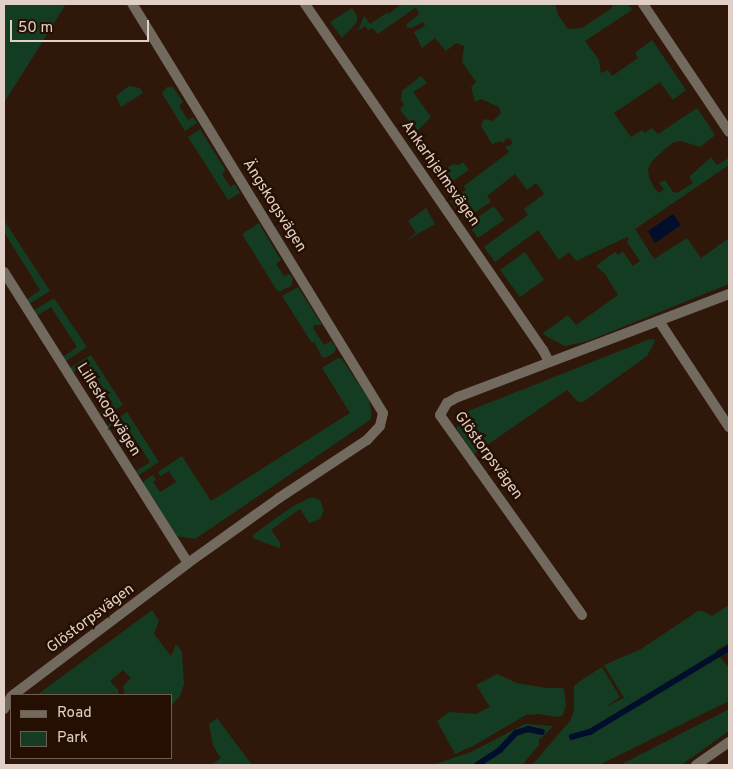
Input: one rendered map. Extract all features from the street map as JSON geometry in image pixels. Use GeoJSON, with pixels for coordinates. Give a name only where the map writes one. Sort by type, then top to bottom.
{"type":"FeatureCollection","features":[{"type":"Feature","properties":{"kind":"street","name":"Ängskogsvägen"},"geometry":{"type":"LineString","coordinates":[[132,4],[379,402],[383,413],[380,426]]}},
{"type":"Feature","properties":{"kind":"street","name":"Ankarhjelmsvägen"},"geometry":{"type":"LineString","coordinates":[[305,4],[543,350],[549,362]]}},
{"type":"Feature","properties":{"kind":"street"},"geometry":{"type":"LineString","coordinates":[[643,4],[729,132]]}},
{"type":"Feature","properties":{"kind":"street","name":"Lilleskogsvägen"},"geometry":{"type":"LineString","coordinates":[[4,272],[188,563]]}},
{"type":"Feature","properties":{"kind":"street","name":"Glöstorpsvägen"},"geometry":{"type":"LineString","coordinates":[[582,614],[440,415],[447,403],[458,396],[729,294]]}},
{"type":"Feature","properties":{"kind":"street"},"geometry":{"type":"LineString","coordinates":[[659,321],[729,427]]}},
{"type":"Feature","properties":{"kind":"street","name":"Glöstorpsvägen"},"geometry":{"type":"LineString","coordinates":[[15,694],[188,563],[279,498],[355,449],[380,426]]}},
{"type":"Feature","properties":{"kind":"street"},"geometry":{"type":"LineString","coordinates":[[696,765],[729,742]]}},
{"type":"Feature","properties":{"kind":"green space"},"geometry":{"type":"Polygon","coordinates":[[[4,4],[66,4],[4,103],[4,4]]]}},
{"type":"Feature","properties":{"kind":"green space"},"geometry":{"type":"Polygon","coordinates":[[[401,4],[555,4],[558,15],[568,29],[582,28],[612,8],[613,4],[628,4],[632,10],[585,41],[599,60],[601,73],[608,70],[612,76],[638,58],[635,53],[652,40],[686,90],[673,100],[660,82],[614,113],[631,137],[642,130],[644,133],[652,128],[658,134],[697,108],[714,133],[714,136],[700,147],[681,141],[674,142],[665,149],[652,161],[648,169],[654,188],[659,193],[664,189],[659,183],[665,180],[673,192],[677,193],[693,183],[689,177],[711,157],[717,165],[729,158],[729,165],[635,229],[654,259],[687,238],[701,258],[729,238],[729,284],[588,341],[565,346],[546,336],[543,333],[568,315],[576,325],[618,295],[605,274],[596,266],[615,252],[618,255],[623,252],[633,266],[640,261],[627,242],[629,239],[627,237],[576,261],[569,252],[559,260],[538,230],[495,262],[484,247],[528,215],[524,209],[544,194],[536,183],[527,190],[515,174],[487,196],[491,202],[464,219],[450,200],[466,190],[464,186],[509,152],[505,147],[512,144],[511,139],[507,138],[503,143],[501,141],[492,144],[481,126],[484,119],[493,121],[501,113],[499,107],[481,99],[475,102],[471,87],[476,82],[462,62],[464,46],[456,43],[446,51],[435,38],[422,48],[414,32],[425,26],[423,22],[411,28],[406,27],[419,14],[416,7],[378,34],[372,28],[368,30],[365,26],[358,31],[364,16],[370,24],[388,12],[389,14],[401,4]]]}},
{"type":"Feature","properties":{"kind":"green space"},"geometry":{"type":"Polygon","coordinates":[[[352,8],[357,16],[357,22],[342,38],[330,22],[352,8]]]}},
{"type":"Feature","properties":{"kind":"green space"},"geometry":{"type":"Polygon","coordinates":[[[421,76],[427,83],[413,92],[431,117],[417,131],[400,110],[404,104],[401,101],[402,91],[421,76]]]}},
{"type":"Feature","properties":{"kind":"green space"},"geometry":{"type":"Polygon","coordinates":[[[129,86],[140,88],[143,93],[121,107],[116,96],[129,86]]]}},
{"type":"Feature","properties":{"kind":"green space"},"geometry":{"type":"Polygon","coordinates":[[[167,87],[173,87],[183,102],[179,106],[188,120],[193,117],[197,123],[185,131],[162,93],[167,87]]]}},
{"type":"Feature","properties":{"kind":"green space"},"geometry":{"type":"Polygon","coordinates":[[[200,129],[226,171],[222,174],[230,187],[235,184],[240,193],[228,200],[188,137],[200,129]]]}},
{"type":"Feature","properties":{"kind":"green space"},"geometry":{"type":"Polygon","coordinates":[[[463,162],[469,170],[443,188],[435,176],[453,164],[459,165],[463,162]]]}},
{"type":"Feature","properties":{"kind":"green space"},"geometry":{"type":"Polygon","coordinates":[[[494,206],[504,220],[478,238],[468,224],[494,206]]]}},
{"type":"Feature","properties":{"kind":"green space"},"geometry":{"type":"Polygon","coordinates":[[[426,208],[435,224],[404,242],[416,233],[408,221],[426,208]]]}},
{"type":"Feature","properties":{"kind":"green space"},"geometry":{"type":"Polygon","coordinates":[[[4,220],[50,291],[29,304],[26,300],[40,290],[4,232],[4,220]]]}},
{"type":"Feature","properties":{"kind":"green space"},"geometry":{"type":"Polygon","coordinates":[[[259,223],[281,260],[276,264],[284,276],[289,274],[293,278],[291,286],[278,292],[242,234],[259,223]]]}},
{"type":"Feature","properties":{"kind":"green space"},"geometry":{"type":"Polygon","coordinates":[[[525,252],[544,280],[520,297],[500,270],[525,252]]]}},
{"type":"Feature","properties":{"kind":"green space"},"geometry":{"type":"Polygon","coordinates":[[[298,287],[322,325],[314,325],[313,328],[324,345],[331,341],[336,347],[335,352],[325,358],[322,357],[314,342],[312,343],[282,296],[298,287]]]}},
{"type":"Feature","properties":{"kind":"green space"},"geometry":{"type":"Polygon","coordinates":[[[54,298],[87,347],[66,361],[63,357],[77,347],[51,307],[36,316],[33,311],[54,298]]]}},
{"type":"Feature","properties":{"kind":"green space"},"geometry":{"type":"Polygon","coordinates":[[[650,339],[655,340],[647,356],[583,402],[578,402],[567,390],[474,454],[457,429],[463,413],[650,339]]]}},
{"type":"Feature","properties":{"kind":"green space"},"geometry":{"type":"Polygon","coordinates":[[[91,355],[123,405],[102,418],[99,414],[113,404],[88,364],[73,372],[70,368],[91,355]]]}},
{"type":"Feature","properties":{"kind":"green space"},"geometry":{"type":"Polygon","coordinates":[[[338,358],[342,359],[369,400],[372,415],[370,420],[195,539],[177,536],[144,485],[144,481],[153,475],[156,480],[153,482],[160,492],[176,482],[169,471],[160,476],[158,472],[182,456],[211,501],[350,413],[322,368],[338,358]]]}},
{"type":"Feature","properties":{"kind":"green space"},"geometry":{"type":"Polygon","coordinates":[[[127,412],[159,462],[139,475],[136,471],[150,462],[123,421],[110,430],[107,426],[127,412]]]}},
{"type":"Feature","properties":{"kind":"green space"},"geometry":{"type":"Polygon","coordinates":[[[312,497],[320,500],[324,510],[320,519],[309,523],[300,509],[271,530],[281,544],[279,548],[253,538],[253,535],[293,506],[312,497]]]}},
{"type":"Feature","properties":{"kind":"green space"},"geometry":{"type":"Polygon","coordinates":[[[729,605],[729,643],[715,651],[729,668],[729,701],[599,765],[532,765],[570,721],[574,711],[574,686],[602,667],[620,697],[605,707],[624,698],[604,665],[641,649],[698,611],[703,611],[712,616],[729,605]]]}},
{"type":"Feature","properties":{"kind":"green space"},"geometry":{"type":"Polygon","coordinates":[[[152,610],[159,621],[154,634],[171,656],[176,644],[182,652],[184,684],[180,696],[172,705],[172,694],[125,694],[123,686],[131,678],[123,670],[110,681],[118,690],[119,694],[38,694],[152,610]]]}},
{"type":"Feature","properties":{"kind":"green space"},"geometry":{"type":"Polygon","coordinates":[[[497,674],[517,683],[546,688],[564,688],[566,705],[563,715],[558,717],[538,714],[526,715],[473,746],[455,754],[437,721],[449,712],[476,714],[490,707],[476,685],[497,674]]]}},
{"type":"Feature","properties":{"kind":"green space"},"geometry":{"type":"Polygon","coordinates":[[[729,709],[729,731],[681,765],[620,765],[729,709]]]}},
{"type":"Feature","properties":{"kind":"green space"},"geometry":{"type":"Polygon","coordinates":[[[217,718],[252,765],[211,765],[221,758],[213,746],[209,724],[217,718]]]}},
{"type":"Feature","properties":{"kind":"green space"},"geometry":{"type":"Polygon","coordinates":[[[525,724],[553,726],[539,740],[539,745],[522,765],[433,765],[471,752],[525,724]]]}},
{"type":"Feature","properties":{"kind":"water"},"geometry":{"type":"Polygon","coordinates":[[[673,214],[681,225],[655,243],[648,231],[673,214]]]}},
{"type":"Feature","properties":{"kind":"waterway"},"geometry":{"type":"LineString","coordinates":[[572,737],[590,732],[729,648]]}},
{"type":"Feature","properties":{"kind":"waterway"},"geometry":{"type":"LineString","coordinates":[[477,765],[500,750],[516,733],[528,729],[542,732]]}}]}
